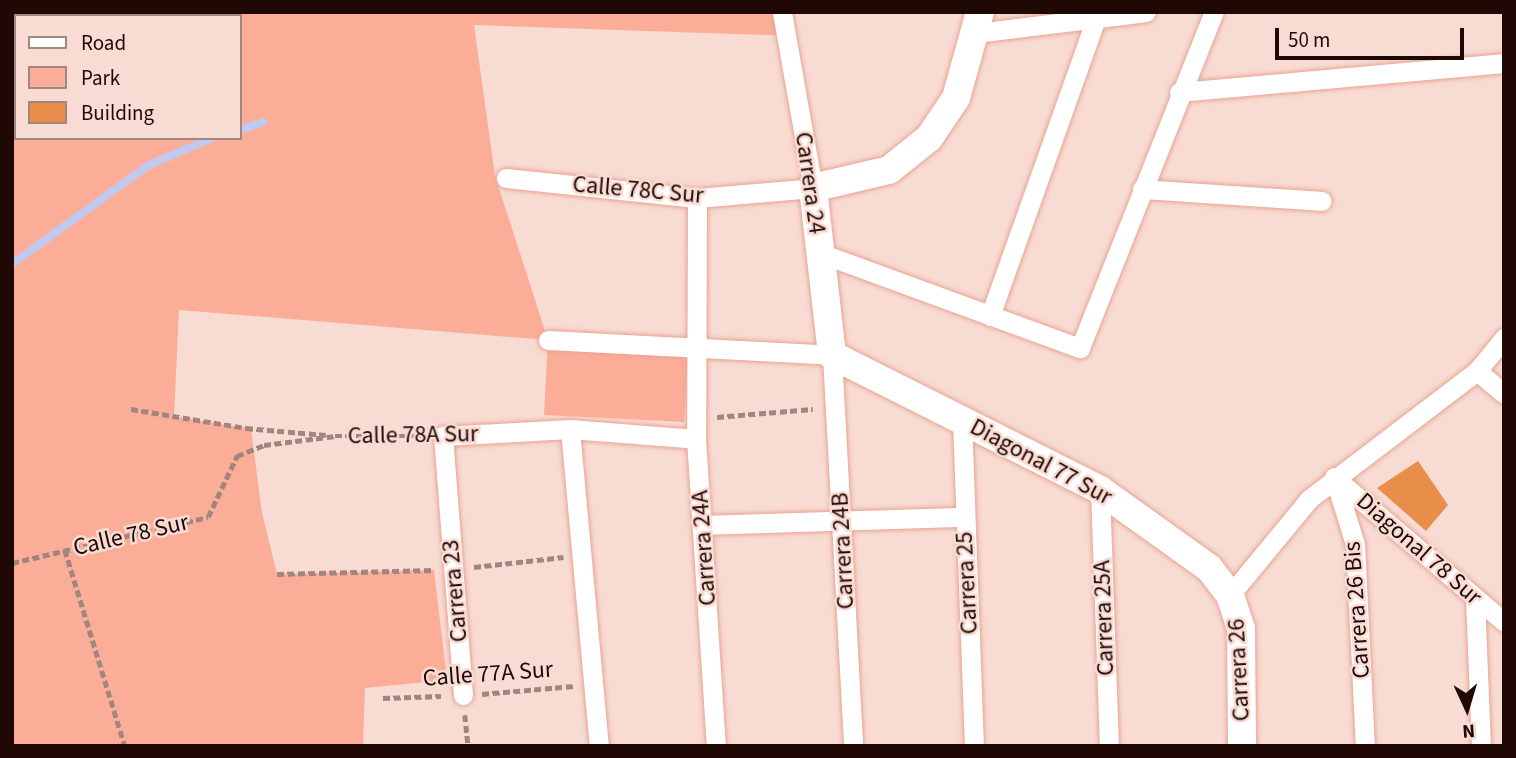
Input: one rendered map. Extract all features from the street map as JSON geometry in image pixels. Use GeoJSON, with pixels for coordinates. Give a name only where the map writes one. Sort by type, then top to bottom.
{"type":"FeatureCollection","features":[{"type":"Feature","properties":{"kind":"street","name":"Carrera 24"},"geometry":{"type":"LineString","coordinates":[[782,12],[813,188],[832,355]]}},
{"type":"Feature","properties":{"kind":"street"},"geometry":{"type":"LineString","coordinates":[[813,188],[874,177],[902,163],[929,138],[956,99],[978,22],[1146,12]]}},
{"type":"Feature","properties":{"kind":"street"},"geometry":{"type":"LineString","coordinates":[[820,253],[1080,348],[1179,92],[1214,12]]}},
{"type":"Feature","properties":{"kind":"street"},"geometry":{"type":"LineString","coordinates":[[990,316],[1096,16]]}},
{"type":"Feature","properties":{"kind":"street"},"geometry":{"type":"LineString","coordinates":[[1179,92],[1504,62]]}},
{"type":"Feature","properties":{"kind":"street","name":"Calle 78C Sur"},"geometry":{"type":"LineString","coordinates":[[506,178],[697,198],[813,188]]}},
{"type":"Feature","properties":{"kind":"street"},"geometry":{"type":"LineString","coordinates":[[1142,189],[1322,201]]}},
{"type":"Feature","properties":{"kind":"street","name":"Carrera 24A"},"geometry":{"type":"LineString","coordinates":[[697,198],[696,439],[716,746]]}},
{"type":"Feature","properties":{"kind":"street"},"geometry":{"type":"LineString","coordinates":[[1230,595],[1309,499],[1334,477],[1477,370],[1504,338]]}},
{"type":"Feature","properties":{"kind":"street"},"geometry":{"type":"LineString","coordinates":[[548,340],[696,350],[832,355]]}},
{"type":"Feature","properties":{"kind":"street","name":"Carrera 24B"},"geometry":{"type":"LineString","coordinates":[[832,355],[853,746]]}},
{"type":"Feature","properties":{"kind":"street","name":"Diagonal 77 Sur"},"geometry":{"type":"LineString","coordinates":[[832,355],[1100,490],[1191,552],[1230,595]]}},
{"type":"Feature","properties":{"kind":"street"},"geometry":{"type":"LineString","coordinates":[[1477,370],[1504,394]]}},
{"type":"Feature","properties":{"kind":"street","name":"Carrera 25"},"geometry":{"type":"LineString","coordinates":[[962,421],[963,517],[974,746]]}},
{"type":"Feature","properties":{"kind":"street"},"geometry":{"type":"LineString","coordinates":[[570,429],[596,684],[599,746]]}},
{"type":"Feature","properties":{"kind":"street","name":"Calle 78A Sur"},"geometry":{"type":"LineString","coordinates":[[443,436],[570,429],[696,439]]}},
{"type":"Feature","properties":{"kind":"street","name":"Carrera 23"},"geometry":{"type":"LineString","coordinates":[[443,436],[463,695]]}},
{"type":"Feature","properties":{"kind":"street","name":"Diagonal 78 Sur"},"geometry":{"type":"LineString","coordinates":[[1334,477],[1504,622]]}},
{"type":"Feature","properties":{"kind":"street","name":"Carrera 26 Bis"},"geometry":{"type":"LineString","coordinates":[[1334,477],[1355,544],[1366,746]]}},
{"type":"Feature","properties":{"kind":"street","name":"Carrera 25A"},"geometry":{"type":"LineString","coordinates":[[1100,490],[1109,746]]}},
{"type":"Feature","properties":{"kind":"street"},"geometry":{"type":"LineString","coordinates":[[703,525],[963,517]]}},
{"type":"Feature","properties":{"kind":"street","name":"Carrera 26"},"geometry":{"type":"LineString","coordinates":[[1230,595],[1241,628],[1242,746]]}},
{"type":"Feature","properties":{"kind":"street"},"geometry":{"type":"LineString","coordinates":[[1475,598],[1481,746]]}},
{"type":"Feature","properties":{"kind":"path"},"geometry":{"type":"LineString","coordinates":[[696,419],[835,407]]}},
{"type":"Feature","properties":{"kind":"path","name":"Calle 78A Sur"},"geometry":{"type":"LineString","coordinates":[[131,410],[246,428],[335,436],[443,436]]}},
{"type":"Feature","properties":{"kind":"path","name":"Calle 78 Sur"},"geometry":{"type":"LineString","coordinates":[[12,563],[208,517],[237,456],[264,445],[335,436]]}},
{"type":"Feature","properties":{"kind":"path"},"geometry":{"type":"LineString","coordinates":[[65,550],[125,746]]}},
{"type":"Feature","properties":{"kind":"path","name":"Calle 77A Sur"},"geometry":{"type":"LineString","coordinates":[[383,698],[463,695],[596,684]]}},
{"type":"Feature","properties":{"kind":"path"},"geometry":{"type":"LineString","coordinates":[[463,695],[468,746]]}},
{"type":"Feature","properties":{"kind":"green space"},"geometry":{"type":"Polygon","coordinates":[[[12,12],[792,12],[796,36],[474,25],[495,176],[548,340],[179,310],[174,416],[251,429],[262,513],[277,574],[434,570],[447,680],[365,688],[363,746],[12,746],[12,12]]]}},
{"type":"Feature","properties":{"kind":"green space"},"geometry":{"type":"Polygon","coordinates":[[[548,340],[688,350],[684,422],[544,415],[548,340]]]}},
{"type":"Feature","properties":{"kind":"building"},"geometry":{"type":"Polygon","coordinates":[[[1418,461],[1448,505],[1426,531],[1377,488],[1418,461]]]}},
{"type":"Feature","properties":{"kind":"waterway"},"geometry":{"type":"LineString","coordinates":[[242,129],[263,122]]}},
{"type":"Feature","properties":{"kind":"waterway"},"geometry":{"type":"LineString","coordinates":[[12,264],[149,165],[207,140]]}}]}
